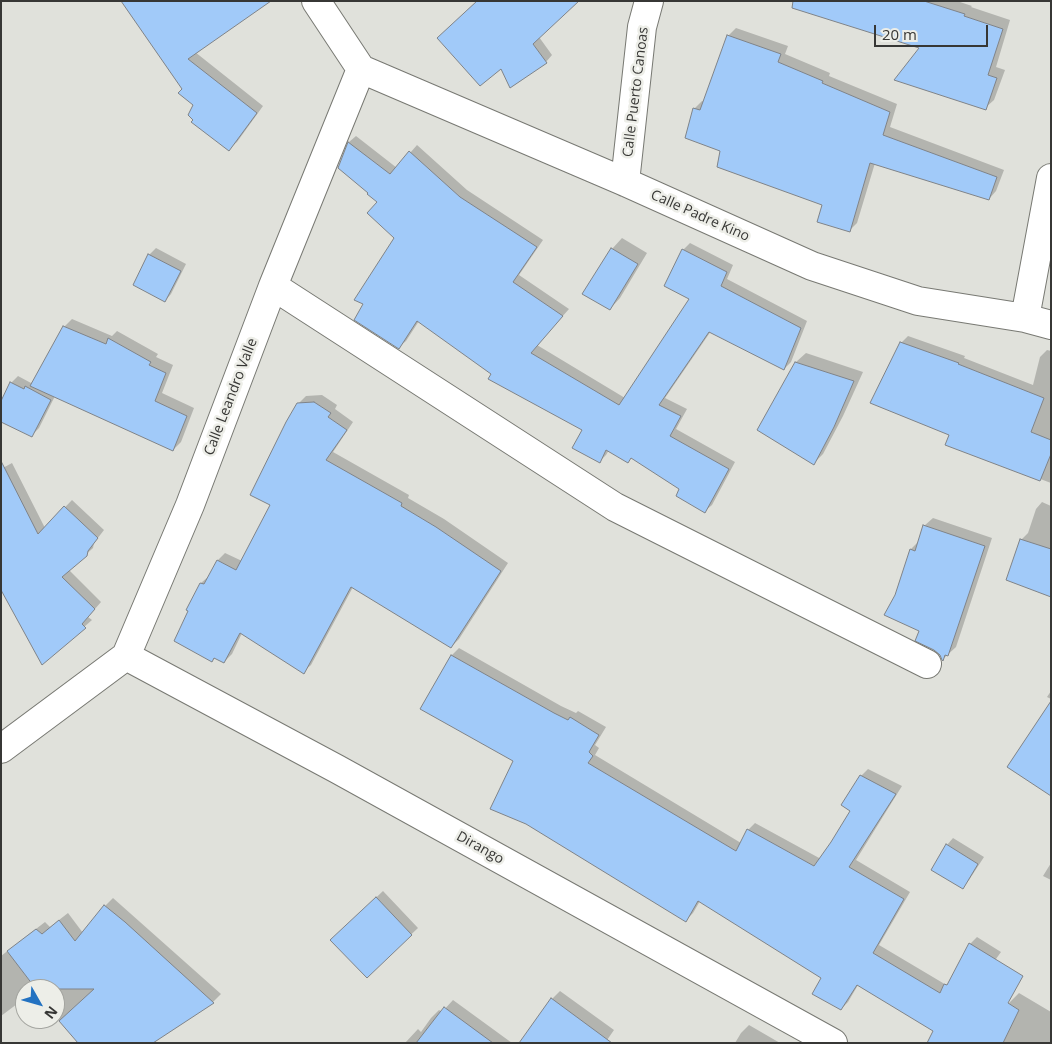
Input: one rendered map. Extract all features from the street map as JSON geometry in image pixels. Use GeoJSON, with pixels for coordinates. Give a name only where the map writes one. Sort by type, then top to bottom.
{"type":"FeatureCollection","features":[{"type":"Feature","properties":{"kind":"street"},"geometry":{"type":"LineString","coordinates":[[316,1],[361,69]]}},
{"type":"Feature","properties":{"kind":"street","name":"Calle Puerto Canoas"},"geometry":{"type":"LineString","coordinates":[[624,182],[642,27],[650,1]]}},
{"type":"Feature","properties":{"kind":"street","name":"Calle Padre Kino"},"geometry":{"type":"LineString","coordinates":[[361,69],[624,182],[803,262],[918,301],[1038,322]]}},
{"type":"Feature","properties":{"kind":"street","name":"Calle Leandro Valle"},"geometry":{"type":"LineString","coordinates":[[126,656],[190,505],[273,286],[361,69]]}},
{"type":"Feature","properties":{"kind":"street"},"geometry":{"type":"LineString","coordinates":[[1038,322],[1051,178]]}},
{"type":"Feature","properties":{"kind":"street"},"geometry":{"type":"LineString","coordinates":[[273,286],[615,507],[928,664]]}},
{"type":"Feature","properties":{"kind":"street"},"geometry":{"type":"LineString","coordinates":[[1,749],[126,656]]}},
{"type":"Feature","properties":{"kind":"street","name":"Dirango"},"geometry":{"type":"LineString","coordinates":[[126,656],[346,774],[833,1043]]}},
{"type":"Feature","properties":{"kind":"building"},"geometry":{"type":"Polygon","coordinates":[[[121,1],[271,1],[188,59],[257,113],[229,151],[191,122],[193,120],[188,115],[193,105],[178,93],[182,89],[121,1]]]}},
{"type":"Feature","properties":{"kind":"building"},"geometry":{"type":"Polygon","coordinates":[[[477,1],[579,1],[533,44],[547,63],[510,88],[501,69],[480,86],[437,38],[477,1]]]}},
{"type":"Feature","properties":{"kind":"building"},"geometry":{"type":"Polygon","coordinates":[[[793,1],[924,1],[1003,29],[988,75],[997,78],[986,110],[894,80],[919,48],[792,8],[793,1]]]}},
{"type":"Feature","properties":{"kind":"building"},"geometry":{"type":"Polygon","coordinates":[[[727,35],[781,54],[778,62],[890,112],[883,135],[997,177],[989,200],[870,163],[850,232],[817,222],[822,205],[717,167],[720,151],[685,138],[693,108],[700,110],[727,35]]]}},
{"type":"Feature","properties":{"kind":"building"},"geometry":{"type":"Polygon","coordinates":[[[348,142],[390,174],[409,151],[460,197],[537,247],[513,282],[563,316],[531,353],[619,405],[689,299],[664,286],[682,249],[727,272],[721,286],[801,328],[784,370],[709,332],[659,405],[681,416],[670,436],[729,469],[705,513],[676,496],[679,489],[631,458],[628,463],[606,450],[600,463],[572,448],[582,430],[488,379],[491,374],[417,321],[399,349],[354,320],[363,304],[354,300],[394,238],[367,213],[377,202],[338,168],[348,142]]]}},
{"type":"Feature","properties":{"kind":"building"},"geometry":{"type":"Polygon","coordinates":[[[611,248],[638,264],[610,310],[582,294],[611,248]]]}},
{"type":"Feature","properties":{"kind":"building"},"geometry":{"type":"Polygon","coordinates":[[[148,254],[181,271],[165,302],[133,285],[148,254]]]}},
{"type":"Feature","properties":{"kind":"building"},"geometry":{"type":"Polygon","coordinates":[[[63,326],[106,344],[108,338],[151,362],[149,365],[166,373],[155,401],[187,416],[173,451],[30,386],[63,326]]]}},
{"type":"Feature","properties":{"kind":"building"},"geometry":{"type":"Polygon","coordinates":[[[900,342],[959,363],[1044,398],[1031,432],[1051,440],[1051,454],[1040,481],[945,445],[949,435],[870,403],[900,342]]]}},
{"type":"Feature","properties":{"kind":"building"},"geometry":{"type":"Polygon","coordinates":[[[795,362],[854,381],[834,427],[814,465],[757,430],[795,362]]]}},
{"type":"Feature","properties":{"kind":"building"},"geometry":{"type":"Polygon","coordinates":[[[10,382],[24,389],[25,386],[51,400],[32,437],[1,422],[1,401],[10,382]]]}},
{"type":"Feature","properties":{"kind":"building"},"geometry":{"type":"Polygon","coordinates":[[[314,402],[331,413],[328,417],[347,430],[326,460],[402,503],[401,506],[501,571],[451,648],[351,587],[304,674],[240,633],[224,663],[214,658],[212,662],[174,641],[188,611],[186,610],[200,583],[204,584],[217,560],[236,570],[270,505],[250,495],[297,403],[314,402]]]}},
{"type":"Feature","properties":{"kind":"building"},"geometry":{"type":"Polygon","coordinates":[[[1,461],[38,534],[64,506],[98,538],[88,551],[87,556],[62,577],[95,609],[82,624],[86,628],[42,665],[1,590],[1,461]]]}},
{"type":"Feature","properties":{"kind":"building"},"geometry":{"type":"Polygon","coordinates":[[[923,525],[985,546],[948,656],[945,655],[943,661],[934,650],[915,641],[919,631],[884,615],[895,595],[910,549],[915,551],[923,525]]]}},
{"type":"Feature","properties":{"kind":"building"},"geometry":{"type":"Polygon","coordinates":[[[1020,539],[1051,549],[1051,597],[1006,580],[1020,539]]]}},
{"type":"Feature","properties":{"kind":"building"},"geometry":{"type":"Polygon","coordinates":[[[451,655],[554,713],[568,720],[570,717],[599,735],[589,752],[593,756],[588,763],[736,851],[747,829],[814,866],[850,811],[841,805],[860,775],[896,794],[849,867],[904,899],[873,953],[940,993],[944,984],[947,985],[969,943],[1023,976],[1008,1003],[1019,1010],[1003,1043],[927,1043],[933,1031],[857,985],[841,1010],[812,994],[821,978],[698,901],[686,922],[526,824],[490,809],[513,761],[420,709],[451,655]]]}},
{"type":"Feature","properties":{"kind":"building"},"geometry":{"type":"Polygon","coordinates":[[[1051,701],[1051,796],[1007,767],[1051,701]]]}},
{"type":"Feature","properties":{"kind":"building"},"geometry":{"type":"Polygon","coordinates":[[[946,844],[978,864],[963,889],[931,870],[946,844]]]}},
{"type":"Feature","properties":{"kind":"building"},"geometry":{"type":"Polygon","coordinates":[[[376,897],[412,935],[367,978],[330,940],[376,897]]]}},
{"type":"Feature","properties":{"kind":"building"},"geometry":{"type":"Polygon","coordinates":[[[104,905],[214,1003],[153,1043],[78,1043],[65,1028],[65,1016],[94,989],[65,989],[65,979],[28,979],[7,951],[36,929],[42,934],[59,920],[75,941],[104,905]]]}},
{"type":"Feature","properties":{"kind":"building"},"geometry":{"type":"Polygon","coordinates":[[[551,998],[612,1043],[519,1043],[551,998]]]}},
{"type":"Feature","properties":{"kind":"building"},"geometry":{"type":"Polygon","coordinates":[[[444,1007],[493,1043],[416,1043],[444,1007]]]}}]}
